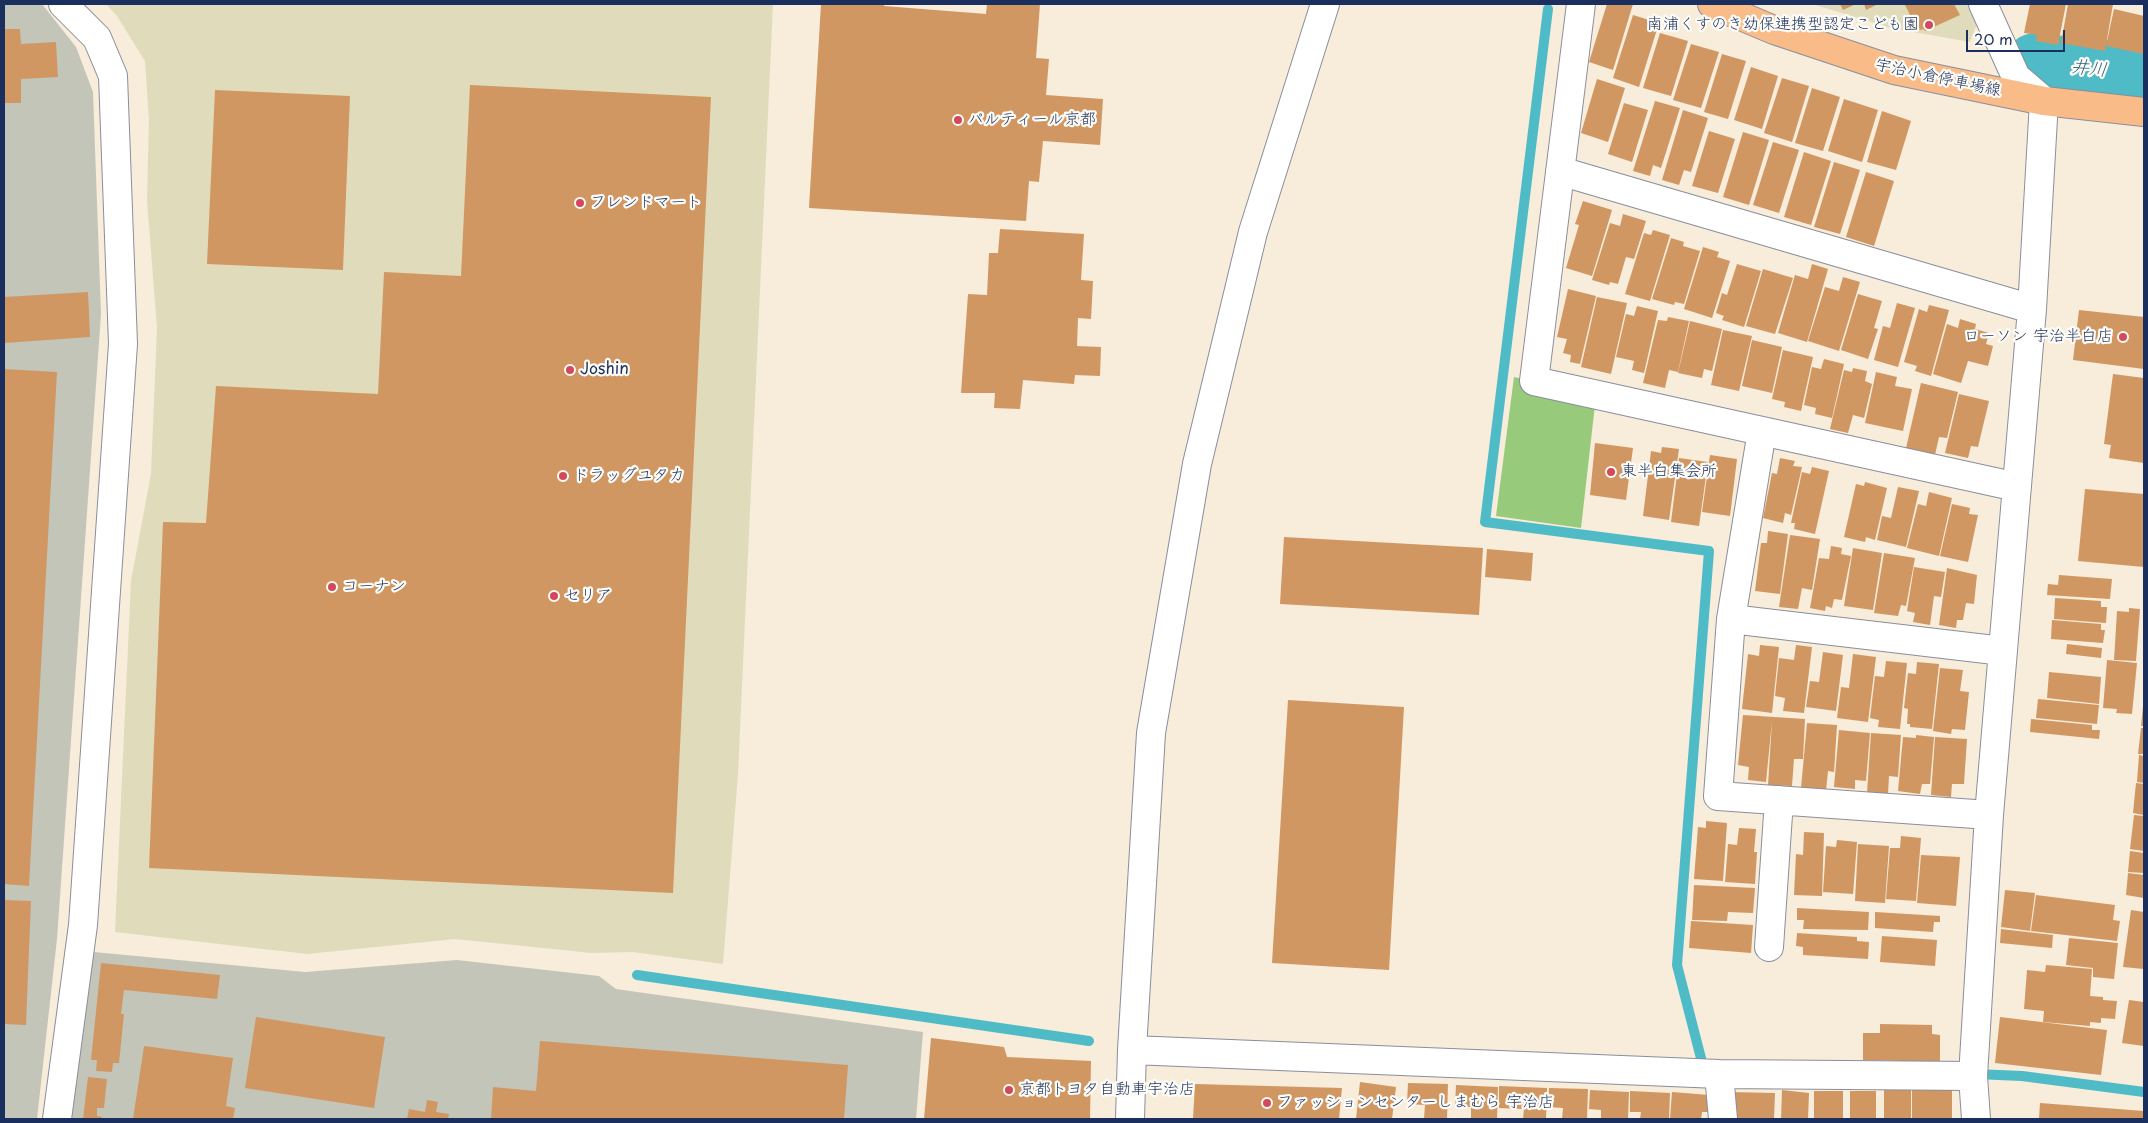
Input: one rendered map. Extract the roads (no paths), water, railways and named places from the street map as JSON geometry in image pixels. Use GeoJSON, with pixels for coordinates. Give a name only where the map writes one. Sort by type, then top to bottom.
{"type":"FeatureCollection","features":[{"type":"Feature","properties":{"kind":"main road","name":"宇治小倉停車場線"},"geometry":{"type":"LineString","coordinates":[[1712,4],[1774,30],[1894,70],[2044,101],[2144,112]]}},
{"type":"Feature","properties":{"kind":"street"},"geometry":{"type":"LineString","coordinates":[[57,1119],[83,925],[123,344],[113,76],[97,38],[63,4]]}},
{"type":"Feature","properties":{"kind":"street"},"geometry":{"type":"LineString","coordinates":[[1130,1119],[1132,1050],[1151,733],[1196,464],[1253,232],[1325,4]]}},
{"type":"Feature","properties":{"kind":"street"},"geometry":{"type":"LineString","coordinates":[[1581,4],[1534,381],[2017,487]]}},
{"type":"Feature","properties":{"kind":"street"},"geometry":{"type":"LineString","coordinates":[[1976,1119],[1973,1076],[1989,815],[2032,309],[2044,101],[2016,77],[1983,4]]}},
{"type":"Feature","properties":{"kind":"street"},"geometry":{"type":"LineString","coordinates":[[1560,171],[2032,309]]}},
{"type":"Feature","properties":{"kind":"street"},"geometry":{"type":"LineString","coordinates":[[1762,432],[1731,618],[1718,796],[1989,815]]}},
{"type":"Feature","properties":{"kind":"street"},"geometry":{"type":"LineString","coordinates":[[1731,618],[2003,651]]}},
{"type":"Feature","properties":{"kind":"street"},"geometry":{"type":"LineString","coordinates":[[1769,947],[1779,800]]}},
{"type":"Feature","properties":{"kind":"street"},"geometry":{"type":"LineString","coordinates":[[1132,1050],[1719,1074],[1973,1076]]}},
{"type":"Feature","properties":{"kind":"street"},"geometry":{"type":"LineString","coordinates":[[1719,1074],[1723,1119]]}},
{"type":"Feature","properties":{"kind":"waterway"},"geometry":{"type":"LineString","coordinates":[[1548,9],[1485,522],[1709,551],[1677,965],[1703,1066]]}},
{"type":"Feature","properties":{"kind":"waterway","name":"井川"},"geometry":{"type":"LineString","coordinates":[[2034,63],[2113,70],[2144,75]]}},
{"type":"Feature","properties":{"kind":"waterway"},"geometry":{"type":"LineString","coordinates":[[637,975],[1089,1041]]}},
{"type":"Feature","properties":{"kind":"waterway"},"geometry":{"type":"LineString","coordinates":[[1975,1074],[2022,1076],[2144,1092]]}},
{"type":"Feature","properties":{"kind":"place","name":"南浦くすのき幼保連携型認定こども園"},"geometry":{"type":"Point","coordinates":[1929,25]}},
{"type":"Feature","properties":{"kind":"place","name":"パルティール京都"},"geometry":{"type":"Point","coordinates":[958,120]}},
{"type":"Feature","properties":{"kind":"place","name":"フレンドマート"},"geometry":{"type":"Point","coordinates":[580,203]}},
{"type":"Feature","properties":{"kind":"place","name":"ローソン 宇治半白店"},"geometry":{"type":"Point","coordinates":[2123,337]}},
{"type":"Feature","properties":{"kind":"place","name":"Joshin"},"geometry":{"type":"Point","coordinates":[570,370]}},
{"type":"Feature","properties":{"kind":"place","name":"東半白集会所"},"geometry":{"type":"Point","coordinates":[1611,472]}},
{"type":"Feature","properties":{"kind":"place","name":"ドラッグユタカ"},"geometry":{"type":"Point","coordinates":[563,476]}},
{"type":"Feature","properties":{"kind":"place","name":"コーナン"},"geometry":{"type":"Point","coordinates":[332,587]}},
{"type":"Feature","properties":{"kind":"place","name":"セリア"},"geometry":{"type":"Point","coordinates":[554,596]}},
{"type":"Feature","properties":{"kind":"place","name":"京都トヨタ自動車宇治店"},"geometry":{"type":"Point","coordinates":[1009,1090]}},
{"type":"Feature","properties":{"kind":"place","name":"ファッションセンターしまむら 宇治店"},"geometry":{"type":"Point","coordinates":[1267,1103]}}]}
